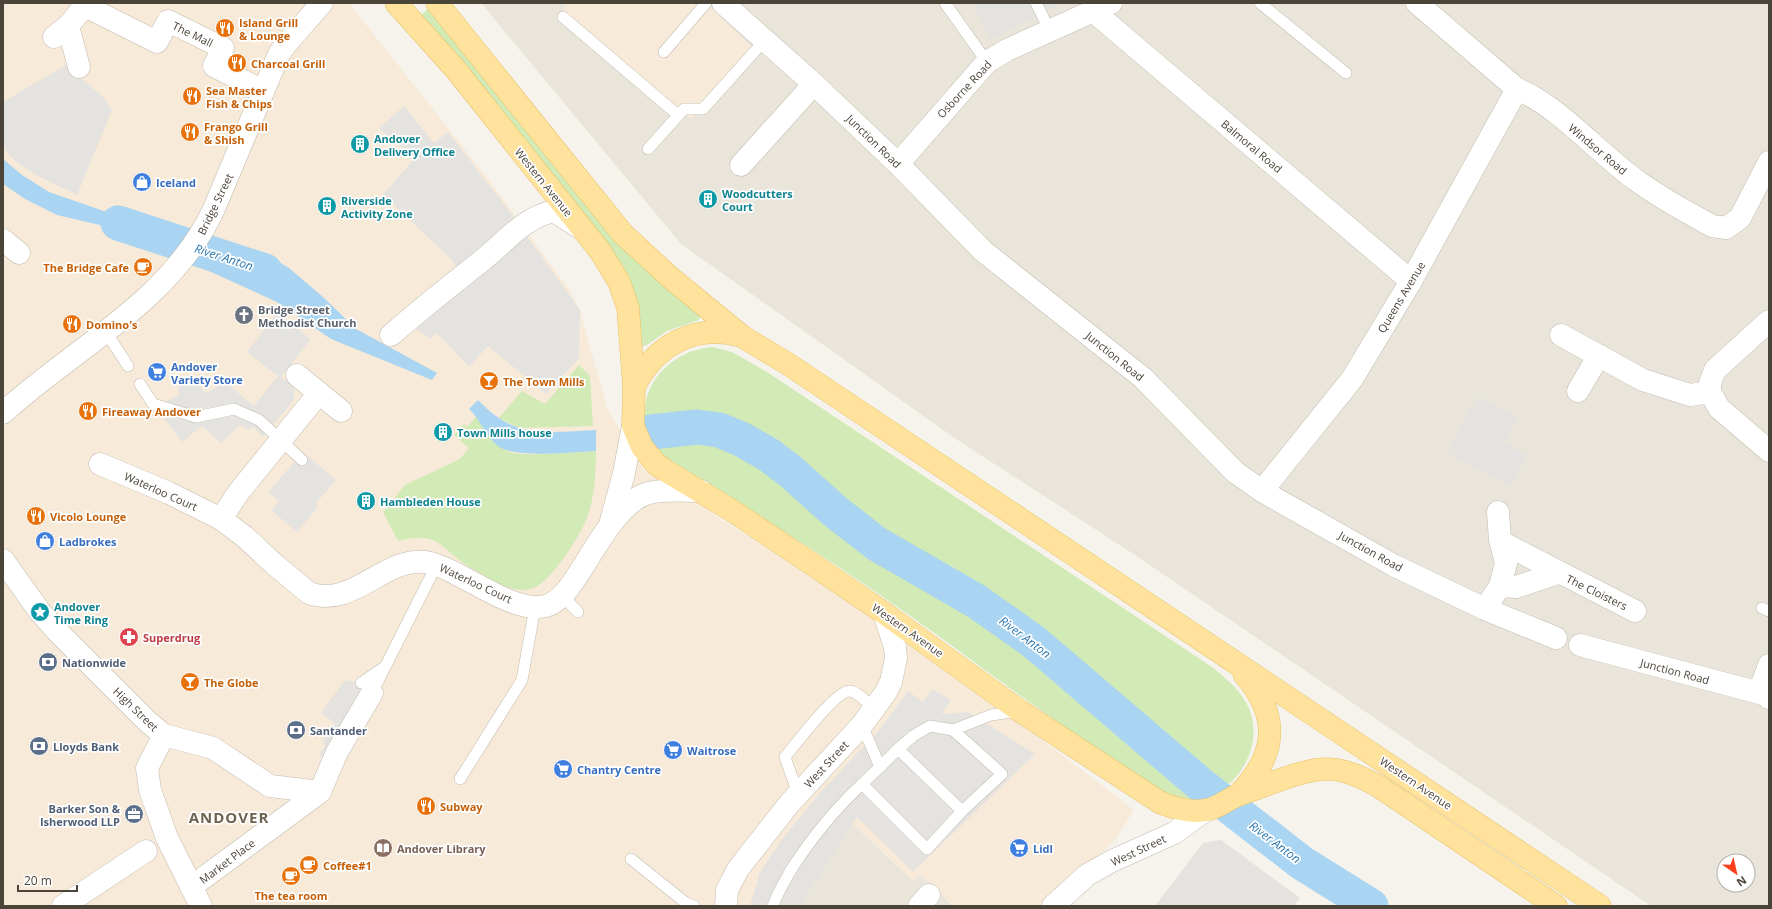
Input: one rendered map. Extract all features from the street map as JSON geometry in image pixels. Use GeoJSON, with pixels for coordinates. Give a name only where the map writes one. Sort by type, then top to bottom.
{"type":"FeatureCollection","features":[{"type":"Feature","properties":{"kind":"main road","name":"Western Avenue"},"geometry":{"type":"LineString","coordinates":[[396,3],[456,70],[584,231],[613,271],[624,294],[630,322],[634,387],[633,426],[642,447],[656,464],[701,491],[884,613],[1020,711],[1161,803],[1184,809],[1210,809],[1236,796],[1315,769],[1327,768],[1352,773],[1381,788],[1556,906]]}},
{"type":"Feature","properties":{"kind":"main road","name":"Western Avenue"},"geometry":{"type":"LineString","coordinates":[[437,3],[623,234],[672,279],[743,337],[764,348],[1600,906]]}},
{"type":"Feature","properties":{"kind":"main road","name":"Western Avenue"},"geometry":{"type":"LineString","coordinates":[[634,387],[640,374],[657,355],[682,339],[698,334],[716,331],[743,337]]}},
{"type":"Feature","properties":{"kind":"main road","name":"Western Avenue"},"geometry":{"type":"LineString","coordinates":[[1232,659],[1259,692],[1265,703],[1269,723],[1269,736],[1264,760],[1248,784],[1236,796]]}},
{"type":"Feature","properties":{"kind":"street","name":"Bridge Street"},"geometry":{"type":"LineString","coordinates":[[3,413],[153,294],[182,261],[196,242],[213,211],[263,91],[286,44],[322,3]]}},
{"type":"Feature","properties":{"kind":"street","name":"Junction Road"},"geometry":{"type":"LineString","coordinates":[[722,3],[814,84],[898,164],[982,251],[1143,378],[1235,472],[1262,490],[1393,565],[1485,609],[1553,644]]}},
{"type":"Feature","properties":{"kind":"street","name":"Windsor Road"},"geometry":{"type":"LineString","coordinates":[[1417,3],[1517,89],[1526,92],[1557,114],[1636,180],[1712,226],[1726,228],[1740,218],[1769,162]]}},
{"type":"Feature","properties":{"kind":"street","name":"The Mall"},"geometry":{"type":"LineString","coordinates":[[86,4],[157,42],[168,21],[223,48],[214,66],[263,91]]}},
{"type":"Feature","properties":{"kind":"street"},"geometry":{"type":"LineString","coordinates":[[78,67],[61,31],[86,4]]}},
{"type":"Feature","properties":{"kind":"street","name":"Osborne Road"},"geometry":{"type":"LineString","coordinates":[[898,164],[987,62],[1007,50],[1102,7]]}},
{"type":"Feature","properties":{"kind":"street","name":"Balmoral Road"},"geometry":{"type":"LineString","coordinates":[[1102,7],[1412,281]]}},
{"type":"Feature","properties":{"kind":"street"},"geometry":{"type":"LineString","coordinates":[[741,166],[814,84]]}},
{"type":"Feature","properties":{"kind":"street","name":"Queens Avenue"},"geometry":{"type":"LineString","coordinates":[[1262,490],[1352,379],[1412,281],[1517,89]]}},
{"type":"Feature","properties":{"kind":"street"},"geometry":{"type":"LineString","coordinates":[[528,222],[543,198],[533,168]]}},
{"type":"Feature","properties":{"kind":"street"},"geometry":{"type":"LineString","coordinates":[[391,335],[439,293],[528,222],[542,214],[554,211],[584,231]]}},
{"type":"Feature","properties":{"kind":"street"},"geometry":{"type":"LineString","coordinates":[[1769,321],[1715,370],[1710,383],[1710,392],[1719,408],[1769,451]]}},
{"type":"Feature","properties":{"kind":"street"},"geometry":{"type":"LineString","coordinates":[[1561,335],[1643,380],[1670,390],[1690,395],[1710,392]]}},
{"type":"Feature","properties":{"kind":"street"},"geometry":{"type":"LineString","coordinates":[[1578,391],[1598,355]]}},
{"type":"Feature","properties":{"kind":"street"},"geometry":{"type":"LineString","coordinates":[[293,372],[341,411]]}},
{"type":"Feature","properties":{"kind":"street"},"geometry":{"type":"LineString","coordinates":[[221,519],[238,493],[319,394]]}},
{"type":"Feature","properties":{"kind":"street"},"geometry":{"type":"LineString","coordinates":[[608,529],[624,473],[633,426]]}},
{"type":"Feature","properties":{"kind":"street","name":"Waterloo Court"},"geometry":{"type":"LineString","coordinates":[[100,464],[169,492],[221,519],[245,537],[274,564],[309,593],[321,597],[348,591],[403,564],[413,562],[437,564],[493,593],[525,605],[535,607]]}},
{"type":"Feature","properties":{"kind":"street"},"geometry":{"type":"LineString","coordinates":[[535,607],[550,604],[565,593],[608,529],[635,499],[648,493],[701,491]]}},
{"type":"Feature","properties":{"kind":"street"},"geometry":{"type":"LineString","coordinates":[[1485,609],[1500,586],[1506,563],[1501,542],[1498,512]]}},
{"type":"Feature","properties":{"kind":"street","name":"The Cloisters"},"geometry":{"type":"LineString","coordinates":[[1501,542],[1635,612]]}},
{"type":"Feature","properties":{"kind":"street","name":"High Street"},"geometry":{"type":"LineString","coordinates":[[3,560],[40,612],[57,631],[148,722],[164,735],[147,768],[158,843],[196,897]]}},
{"type":"Feature","properties":{"kind":"street","name":"The Cloisters"},"geometry":{"type":"LineString","coordinates":[[1500,586],[1516,587],[1558,573]]}},
{"type":"Feature","properties":{"kind":"street","name":"West Street"},"geometry":{"type":"LineString","coordinates":[[726,906],[727,890],[734,874],[798,794],[868,717],[886,692],[894,671],[895,647],[884,613]]}},
{"type":"Feature","properties":{"kind":"street","name":"Junction Road"},"geometry":{"type":"LineString","coordinates":[[1580,645],[1768,696]]}},
{"type":"Feature","properties":{"kind":"street"},"geometry":{"type":"LineString","coordinates":[[1768,696],[1762,684],[1769,665]]}},
{"type":"Feature","properties":{"kind":"street"},"geometry":{"type":"LineString","coordinates":[[164,735],[213,748],[270,786],[320,792],[367,688]]}},
{"type":"Feature","properties":{"kind":"street","name":"Market Place"},"geometry":{"type":"LineString","coordinates":[[196,897],[320,792]]}},
{"type":"Feature","properties":{"kind":"street","name":"West Street"},"geometry":{"type":"LineString","coordinates":[[1053,906],[1087,876],[1142,847],[1174,833],[1210,809]]}},
{"type":"Feature","properties":{"kind":"street"},"geometry":{"type":"LineString","coordinates":[[63,906],[158,843]]}},
{"type":"Feature","properties":{"kind":"lane"},"geometry":{"type":"LineString","coordinates":[[664,52],[706,3]]}},
{"type":"Feature","properties":{"kind":"lane"},"geometry":{"type":"LineString","coordinates":[[945,3],[987,62]]}},
{"type":"Feature","properties":{"kind":"lane"},"geometry":{"type":"LineString","coordinates":[[1036,3],[1050,31]]}},
{"type":"Feature","properties":{"kind":"lane"},"geometry":{"type":"LineString","coordinates":[[1260,3],[1346,73]]}},
{"type":"Feature","properties":{"kind":"lane"},"geometry":{"type":"LineString","coordinates":[[563,17],[678,115]]}},
{"type":"Feature","properties":{"kind":"lane"},"geometry":{"type":"LineString","coordinates":[[648,149],[684,109],[703,109],[765,40]]}},
{"type":"Feature","properties":{"kind":"lane"},"geometry":{"type":"LineString","coordinates":[[106,332],[128,366]]}},
{"type":"Feature","properties":{"kind":"lane"},"geometry":{"type":"LineString","coordinates":[[140,384],[153,404],[196,417],[234,409],[259,420],[302,460]]}},
{"type":"Feature","properties":{"kind":"lane"},"geometry":{"type":"LineString","coordinates":[[367,688],[385,666],[437,564]]}},
{"type":"Feature","properties":{"kind":"lane"},"geometry":{"type":"LineString","coordinates":[[565,593],[570,604],[578,612]]}},
{"type":"Feature","properties":{"kind":"lane"},"geometry":{"type":"LineString","coordinates":[[460,779],[522,680],[535,607]]}},
{"type":"Feature","properties":{"kind":"lane"},"geometry":{"type":"LineString","coordinates":[[798,794],[785,757],[832,702],[843,692],[850,691],[855,693],[868,717],[880,767]]}},
{"type":"Feature","properties":{"kind":"lane"},"geometry":{"type":"LineString","coordinates":[[773,906],[784,882],[809,841],[841,804],[913,736],[930,726],[953,730],[991,715],[1020,711]]}},
{"type":"Feature","properties":{"kind":"lane"},"geometry":{"type":"LineString","coordinates":[[862,784],[928,849],[962,811],[1002,774],[953,730]]}},
{"type":"Feature","properties":{"kind":"lane"},"geometry":{"type":"LineString","coordinates":[[898,749],[962,811]]}},
{"type":"Feature","properties":{"kind":"lane"},"geometry":{"type":"LineString","coordinates":[[631,859],[686,903],[694,906]]}},
{"type":"Feature","properties":{"kind":"shaded area"},"geometry":{"type":"Polygon","coordinates":[[[3,3],[349,3],[489,180],[568,288],[580,310],[607,408],[644,470],[907,637],[1134,810],[1115,840],[1047,906],[953,906],[920,874],[913,881],[852,823],[800,906],[3,906],[3,3]]]}},
{"type":"Feature","properties":{"kind":"shaded area"},"geometry":{"type":"Polygon","coordinates":[[[481,3],[1769,3],[1769,906],[1651,906],[1132,553],[956,439],[681,244],[481,3]]]}},
{"type":"Feature","properties":{"kind":"shaded area"},"geometry":{"type":"Polygon","coordinates":[[[566,3],[706,3],[752,47],[691,119],[563,10],[566,3]]]}},
{"type":"Feature","properties":{"kind":"shaded area"},"geometry":{"type":"Polygon","coordinates":[[[973,3],[1063,3],[991,39],[973,3]]]}},
{"type":"Feature","properties":{"kind":"shaded area"},"geometry":{"type":"Polygon","coordinates":[[[66,65],[104,98],[112,110],[77,195],[36,175],[15,161],[3,147],[3,102],[66,65]]]}},
{"type":"Feature","properties":{"kind":"shaded area"},"geometry":{"type":"Polygon","coordinates":[[[404,106],[434,143],[448,132],[506,207],[580,310],[579,358],[546,394],[488,346],[469,367],[437,333],[430,339],[399,316],[456,266],[449,257],[383,195],[414,159],[379,128],[404,106]]]}},
{"type":"Feature","properties":{"kind":"shaded area"},"geometry":{"type":"Polygon","coordinates":[[[277,313],[311,339],[281,377],[293,387],[295,391],[293,401],[263,437],[253,427],[248,430],[240,425],[221,443],[202,426],[182,442],[158,410],[167,401],[179,395],[178,388],[189,375],[206,393],[226,383],[254,406],[278,376],[247,352],[277,313]]]}},
{"type":"Feature","properties":{"kind":"shaded area"},"geometry":{"type":"Polygon","coordinates":[[[1478,396],[1518,417],[1504,443],[1528,456],[1511,486],[1447,452],[1478,396]]]}},
{"type":"Feature","properties":{"kind":"shaded area"},"geometry":{"type":"Polygon","coordinates":[[[303,452],[336,480],[316,503],[317,508],[297,532],[271,510],[279,501],[268,492],[303,452]]]}},
{"type":"Feature","properties":{"kind":"shaded area"},"geometry":{"type":"Polygon","coordinates":[[[345,680],[365,684],[328,760],[319,755],[325,746],[323,740],[335,723],[321,713],[345,680]]]}},
{"type":"Feature","properties":{"kind":"shaded area"},"geometry":{"type":"Polygon","coordinates":[[[932,689],[951,700],[942,714],[968,712],[1035,754],[913,872],[857,817],[800,906],[750,906],[760,872],[780,842],[818,795],[881,728],[908,691],[923,702],[932,689]]]}},
{"type":"Feature","properties":{"kind":"shaded area"},"geometry":{"type":"Polygon","coordinates":[[[852,823],[913,881],[920,874],[953,906],[800,906],[852,823]]]}},
{"type":"Feature","properties":{"kind":"shaded area"},"geometry":{"type":"Polygon","coordinates":[[[1221,840],[1300,898],[1294,906],[1155,906],[1203,843],[1221,840]]]}},
{"type":"Feature","properties":{"kind":"green space"},"geometry":{"type":"Polygon","coordinates":[[[429,8],[699,315],[699,320],[667,331],[647,345],[642,346],[640,322],[421,15],[429,8]]]}},
{"type":"Feature","properties":{"kind":"green space"},"geometry":{"type":"Polygon","coordinates":[[[712,347],[732,352],[767,372],[1212,667],[1230,682],[1245,700],[1251,714],[1254,731],[1251,748],[1245,764],[1235,778],[1222,789],[1207,797],[1190,800],[1173,797],[1157,790],[1139,779],[846,572],[774,525],[664,458],[651,441],[645,423],[645,405],[650,388],[660,373],[674,360],[692,351],[712,347]]]}},
{"type":"Feature","properties":{"kind":"green space"},"geometry":{"type":"Polygon","coordinates":[[[579,365],[590,376],[593,426],[519,428],[499,418],[522,391],[545,404],[579,365]]]}},
{"type":"Feature","properties":{"kind":"green space"},"geometry":{"type":"Polygon","coordinates":[[[477,416],[495,441],[510,452],[538,454],[596,451],[593,496],[586,520],[573,545],[554,571],[538,586],[530,589],[521,590],[500,584],[464,564],[437,542],[428,538],[398,541],[383,512],[405,485],[460,459],[469,448],[454,435],[464,424],[467,427],[477,416]]]}},
{"type":"Feature","properties":{"kind":"water"},"geometry":{"type":"Polygon","coordinates":[[[3,159],[22,175],[49,192],[167,233],[156,250],[104,226],[57,215],[25,199],[3,184],[3,159]]]}},
{"type":"Feature","properties":{"kind":"water"},"geometry":{"type":"Polygon","coordinates":[[[264,253],[289,268],[323,297],[356,329],[437,373],[432,380],[331,339],[277,302],[207,270],[220,254],[264,253]]]}},
{"type":"Feature","properties":{"kind":"water"},"geometry":{"type":"Polygon","coordinates":[[[478,400],[490,412],[499,418],[521,428],[546,432],[596,430],[596,451],[530,454],[506,450],[494,442],[469,409],[478,400]]]}},
{"type":"Feature","properties":{"kind":"waterway","name":"River Anton"},"geometry":{"type":"LineString","coordinates":[[118,223],[265,271]]}},
{"type":"Feature","properties":{"kind":"waterway","name":"River Anton"},"geometry":{"type":"LineString","coordinates":[[651,432],[697,427],[719,430],[741,439],[769,455],[790,471],[837,513],[877,544],[976,601],[1034,642],[1200,784],[1302,863],[1371,906]]}},
{"type":"Feature","properties":{"kind":"place","name":"Island Grill & Lounge"},"geometry":{"type":"Point","coordinates":[225,28]}},
{"type":"Feature","properties":{"kind":"place","name":"Charcoal Grill"},"geometry":{"type":"Point","coordinates":[237,63]}},
{"type":"Feature","properties":{"kind":"place","name":"Sea Master Fish & Chips"},"geometry":{"type":"Point","coordinates":[192,96]}},
{"type":"Feature","properties":{"kind":"place","name":"Frango Grill & Shish"},"geometry":{"type":"Point","coordinates":[190,132]}},
{"type":"Feature","properties":{"kind":"place","name":"Andover Delivery Office"},"geometry":{"type":"Point","coordinates":[360,144]}},
{"type":"Feature","properties":{"kind":"place","name":"Iceland"},"geometry":{"type":"Point","coordinates":[142,182]}},
{"type":"Feature","properties":{"kind":"place","name":"Woodcutters Court"},"geometry":{"type":"Point","coordinates":[708,199]}},
{"type":"Feature","properties":{"kind":"place","name":"Riverside Activity Zone"},"geometry":{"type":"Point","coordinates":[327,206]}},
{"type":"Feature","properties":{"kind":"place","name":"The Bridge Cafe"},"geometry":{"type":"Point","coordinates":[143,267]}},
{"type":"Feature","properties":{"kind":"place","name":"Bridge Street Methodist Church"},"geometry":{"type":"Point","coordinates":[244,315]}},
{"type":"Feature","properties":{"kind":"place","name":"Domino's"},"geometry":{"type":"Point","coordinates":[72,324]}},
{"type":"Feature","properties":{"kind":"place","name":"Andover Variety Store"},"geometry":{"type":"Point","coordinates":[157,372]}},
{"type":"Feature","properties":{"kind":"place","name":"The Town Mills"},"geometry":{"type":"Point","coordinates":[489,381]}},
{"type":"Feature","properties":{"kind":"place","name":"Fireaway Andover"},"geometry":{"type":"Point","coordinates":[88,411]}},
{"type":"Feature","properties":{"kind":"place","name":"Town Mills house"},"geometry":{"type":"Point","coordinates":[443,432]}},
{"type":"Feature","properties":{"kind":"place","name":"Hambleden House"},"geometry":{"type":"Point","coordinates":[366,501]}},
{"type":"Feature","properties":{"kind":"place","name":"Vicolo Lounge"},"geometry":{"type":"Point","coordinates":[36,516]}},
{"type":"Feature","properties":{"kind":"place","name":"Ladbrokes"},"geometry":{"type":"Point","coordinates":[45,541]}},
{"type":"Feature","properties":{"kind":"place","name":"Andover Time Ring"},"geometry":{"type":"Point","coordinates":[40,612]}},
{"type":"Feature","properties":{"kind":"place","name":"Superdrug"},"geometry":{"type":"Point","coordinates":[129,637]}},
{"type":"Feature","properties":{"kind":"place","name":"Nationwide"},"geometry":{"type":"Point","coordinates":[48,662]}},
{"type":"Feature","properties":{"kind":"place","name":"The Globe"},"geometry":{"type":"Point","coordinates":[190,682]}},
{"type":"Feature","properties":{"kind":"place","name":"Santander"},"geometry":{"type":"Point","coordinates":[296,730]}},
{"type":"Feature","properties":{"kind":"place","name":"Lloyds Bank"},"geometry":{"type":"Point","coordinates":[39,746]}},
{"type":"Feature","properties":{"kind":"place","name":"Waitrose"},"geometry":{"type":"Point","coordinates":[673,750]}},
{"type":"Feature","properties":{"kind":"place","name":"Chantry Centre"},"geometry":{"type":"Point","coordinates":[563,769]}},
{"type":"Feature","properties":{"kind":"place","name":"Subway"},"geometry":{"type":"Point","coordinates":[426,806]}},
{"type":"Feature","properties":{"kind":"place","name":"Barker Son & Isherwood LLP"},"geometry":{"type":"Point","coordinates":[134,814]}},
{"type":"Feature","properties":{"kind":"place","name":"Andover Library"},"geometry":{"type":"Point","coordinates":[383,848]}},
{"type":"Feature","properties":{"kind":"place","name":"Lidl"},"geometry":{"type":"Point","coordinates":[1019,848]}},
{"type":"Feature","properties":{"kind":"place","name":"Coffee#1"},"geometry":{"type":"Point","coordinates":[309,865]}},
{"type":"Feature","properties":{"kind":"place","name":"The tea room"},"geometry":{"type":"Point","coordinates":[291,876]}},
{"type":"Feature","properties":{"kind":"district","name":"ANDOVER"},"geometry":{"type":"Point","coordinates":[229,817]}}]}
